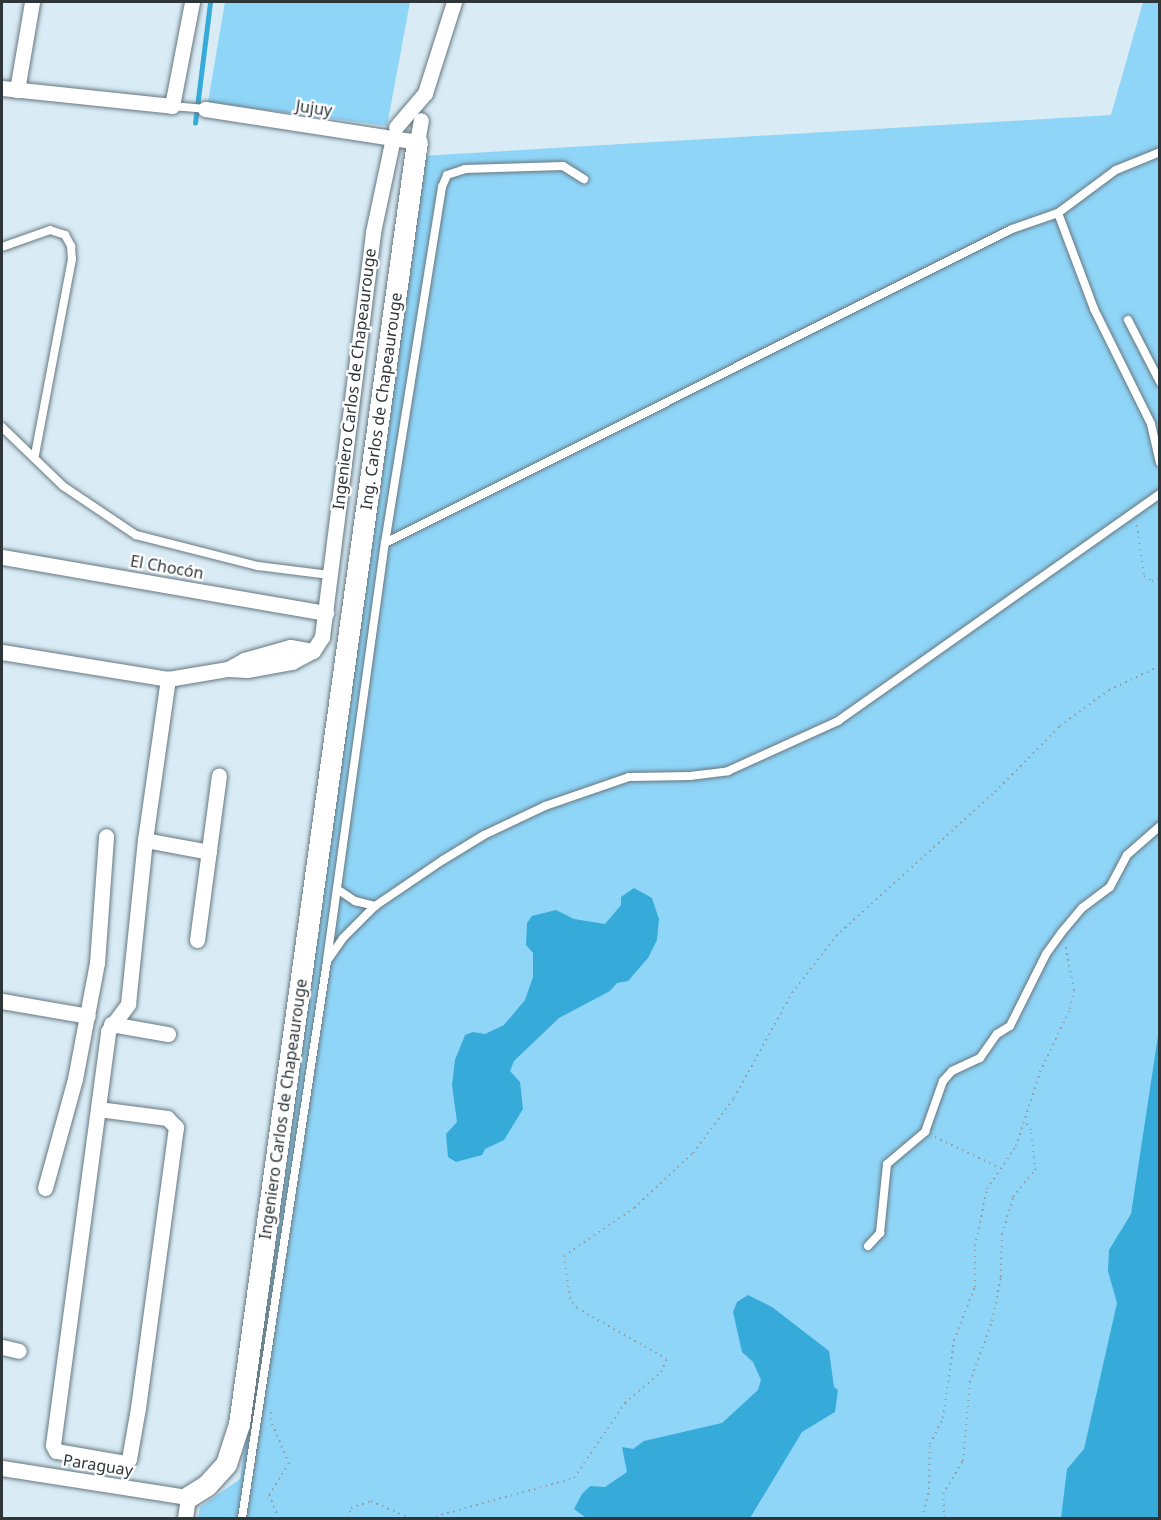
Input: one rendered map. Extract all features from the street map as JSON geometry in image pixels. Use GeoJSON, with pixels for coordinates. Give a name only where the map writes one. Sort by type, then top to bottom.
{"type":"FeatureCollection","features":[{"type":"Feature","properties":{"kind":"street"},"geometry":{"type":"LineString","coordinates":[[17,90],[32,2]]}},
{"type":"Feature","properties":{"kind":"street"},"geometry":{"type":"LineString","coordinates":[[2,88],[172,106],[192,2]]}},
{"type":"Feature","properties":{"kind":"street","name":"Ingeniero Carlos de Chapeaurouge"},"geometry":{"type":"LineString","coordinates":[[168,679],[228,669],[247,670],[292,662],[313,651],[325,617],[373,232],[390,134],[425,93],[454,2]]}},
{"type":"Feature","properties":{"kind":"street","name":"Jujuy"},"geometry":{"type":"LineString","coordinates":[[205,109],[390,134],[417,142]]}},
{"type":"Feature","properties":{"kind":"street","name":"Ing. Carlos de Chapeaurouge"},"geometry":{"type":"LineString","coordinates":[[342,681],[421,120]]}},
{"type":"Feature","properties":{"kind":"street","name":"El Chocón"},"geometry":{"type":"LineString","coordinates":[[2,557],[325,617]]}},
{"type":"Feature","properties":{"kind":"street"},"geometry":{"type":"LineString","coordinates":[[2,652],[168,679],[145,840],[128,1004],[111,1024],[98,1109],[53,1445],[56,1451],[125,1463],[129,1459],[138,1408],[176,1127],[167,1118],[98,1109]]}},
{"type":"Feature","properties":{"kind":"street","name":"Ingeniero Carlos de Chapeaurouge"},"geometry":{"type":"LineString","coordinates":[[188,1497],[207,1485],[226,1464],[239,1424],[342,681]]}},
{"type":"Feature","properties":{"kind":"street"},"geometry":{"type":"LineString","coordinates":[[197,940],[219,776]]}},
{"type":"Feature","properties":{"kind":"street"},"geometry":{"type":"LineString","coordinates":[[45,1188],[63,1130],[88,1016],[97,963],[106,836]]}},
{"type":"Feature","properties":{"kind":"street"},"geometry":{"type":"LineString","coordinates":[[145,840],[209,852]]}},
{"type":"Feature","properties":{"kind":"street"},"geometry":{"type":"LineString","coordinates":[[2,1001],[88,1016]]}},
{"type":"Feature","properties":{"kind":"street"},"geometry":{"type":"LineString","coordinates":[[111,1024],[168,1034]]}},
{"type":"Feature","properties":{"kind":"street"},"geometry":{"type":"LineString","coordinates":[[2,1347],[19,1351]]}},
{"type":"Feature","properties":{"kind":"street","name":"Paraguay"},"geometry":{"type":"LineString","coordinates":[[2,1468],[188,1497]]}},
{"type":"Feature","properties":{"kind":"street"},"geometry":{"type":"LineString","coordinates":[[185,1518],[188,1497]]}},
{"type":"Feature","properties":{"kind":"lane"},"geometry":{"type":"LineString","coordinates":[[172,106],[205,109]]}},
{"type":"Feature","properties":{"kind":"lane"},"geometry":{"type":"LineString","coordinates":[[385,543],[1012,229],[1058,213],[1116,170],[1160,152]]}},
{"type":"Feature","properties":{"kind":"lane"},"geometry":{"type":"LineString","coordinates":[[242,1518],[327,961],[385,543],[442,187],[447,176],[465,170],[563,166],[584,179]]}},
{"type":"Feature","properties":{"kind":"lane"},"geometry":{"type":"LineString","coordinates":[[1058,213],[1094,309],[1158,442],[1160,462]]}},
{"type":"Feature","properties":{"kind":"lane"},"geometry":{"type":"LineString","coordinates":[[2,247],[50,230],[65,235],[71,246],[72,259],[35,455]]}},
{"type":"Feature","properties":{"kind":"lane"},"geometry":{"type":"LineString","coordinates":[[1128,320],[1160,382]]}},
{"type":"Feature","properties":{"kind":"lane"},"geometry":{"type":"LineString","coordinates":[[2,427],[35,455],[63,486],[136,535],[258,567],[329,575]]}},
{"type":"Feature","properties":{"kind":"lane"},"geometry":{"type":"LineString","coordinates":[[327,961],[375,906],[484,834],[545,806],[629,777],[690,776],[728,771],[838,722],[1160,494]]}},
{"type":"Feature","properties":{"kind":"lane"},"geometry":{"type":"LineString","coordinates":[[868,1246],[880,1233],[887,1164],[925,1131],[943,1081],[952,1071],[980,1058],[997,1034],[1016,1019],[1046,954],[1061,933],[1082,908],[1110,887],[1127,855],[1160,826]]}},
{"type":"Feature","properties":{"kind":"lane"},"geometry":{"type":"LineString","coordinates":[[337,889],[355,901],[375,906]]}},
{"type":"Feature","properties":{"kind":"path"},"geometry":{"type":"LineString","coordinates":[[1136,511],[1140,567],[1152,580],[1160,578]]}},
{"type":"Feature","properties":{"kind":"path"},"geometry":{"type":"LineString","coordinates":[[430,1518],[574,1478],[625,1402],[661,1372],[666,1359],[577,1308],[570,1299],[564,1256],[634,1208],[693,1154],[734,1098],[792,993],[836,936],[995,792],[1060,726],[1109,690],[1160,666]]}},
{"type":"Feature","properties":{"kind":"path"},"geometry":{"type":"LineString","coordinates":[[922,1518],[929,1490],[930,1444],[943,1418],[956,1333],[975,1287],[975,1246],[987,1189],[1016,1146],[1040,1072],[1070,1009],[1072,967],[1061,933]]}},
{"type":"Feature","properties":{"kind":"path"},"geometry":{"type":"LineString","coordinates":[[945,1518],[943,1494],[963,1461],[970,1382],[992,1321],[1001,1277],[1002,1234],[1013,1197],[1035,1170],[1031,1130],[1025,1121]]}},
{"type":"Feature","properties":{"kind":"path"},"geometry":{"type":"LineString","coordinates":[[925,1131],[1000,1168]]}},
{"type":"Feature","properties":{"kind":"path"},"geometry":{"type":"LineString","coordinates":[[271,1412],[272,1424],[289,1463],[269,1496],[279,1518]]}},
{"type":"Feature","properties":{"kind":"path"},"geometry":{"type":"LineString","coordinates":[[349,1518],[351,1508],[371,1500],[409,1518]]}},
{"type":"Feature","properties":{"kind":"shaded area"},"geometry":{"type":"Polygon","coordinates":[[[225,2],[410,2],[387,126],[208,102],[225,2]]]}},
{"type":"Feature","properties":{"kind":"shaded area"},"geometry":{"type":"Polygon","coordinates":[[[1143,2],[1159,2],[1159,1518],[198,1518],[200,1507],[240,1479],[421,156],[1111,115],[1143,2]]]}},
{"type":"Feature","properties":{"kind":"shaded area"},"geometry":{"type":"Polygon","coordinates":[[[634,888],[652,898],[659,919],[657,940],[648,958],[628,981],[617,983],[610,991],[559,1018],[514,1061],[510,1071],[520,1082],[523,1109],[504,1140],[485,1149],[482,1155],[456,1162],[448,1157],[446,1134],[457,1122],[452,1085],[455,1060],[465,1035],[473,1032],[485,1034],[504,1025],[525,1000],[533,977],[533,953],[526,945],[527,923],[532,916],[556,910],[574,919],[605,924],[621,905],[621,897],[634,888]]]}},
{"type":"Feature","properties":{"kind":"shaded area"},"geometry":{"type":"Polygon","coordinates":[[[1159,1029],[1159,1518],[1061,1518],[1067,1469],[1084,1449],[1117,1303],[1108,1271],[1109,1250],[1131,1214],[1159,1029]]]}},
{"type":"Feature","properties":{"kind":"shaded area"},"geometry":{"type":"Polygon","coordinates":[[[748,1295],[772,1307],[829,1351],[834,1387],[838,1390],[835,1412],[802,1432],[750,1518],[586,1518],[574,1509],[582,1494],[590,1486],[605,1487],[627,1472],[622,1447],[633,1449],[644,1441],[722,1423],[758,1390],[761,1380],[753,1362],[742,1352],[733,1312],[737,1302],[748,1295]]]}},
{"type":"Feature","properties":{"kind":"waterway"},"geometry":{"type":"LineString","coordinates":[[195,123],[210,2]]}}]}
